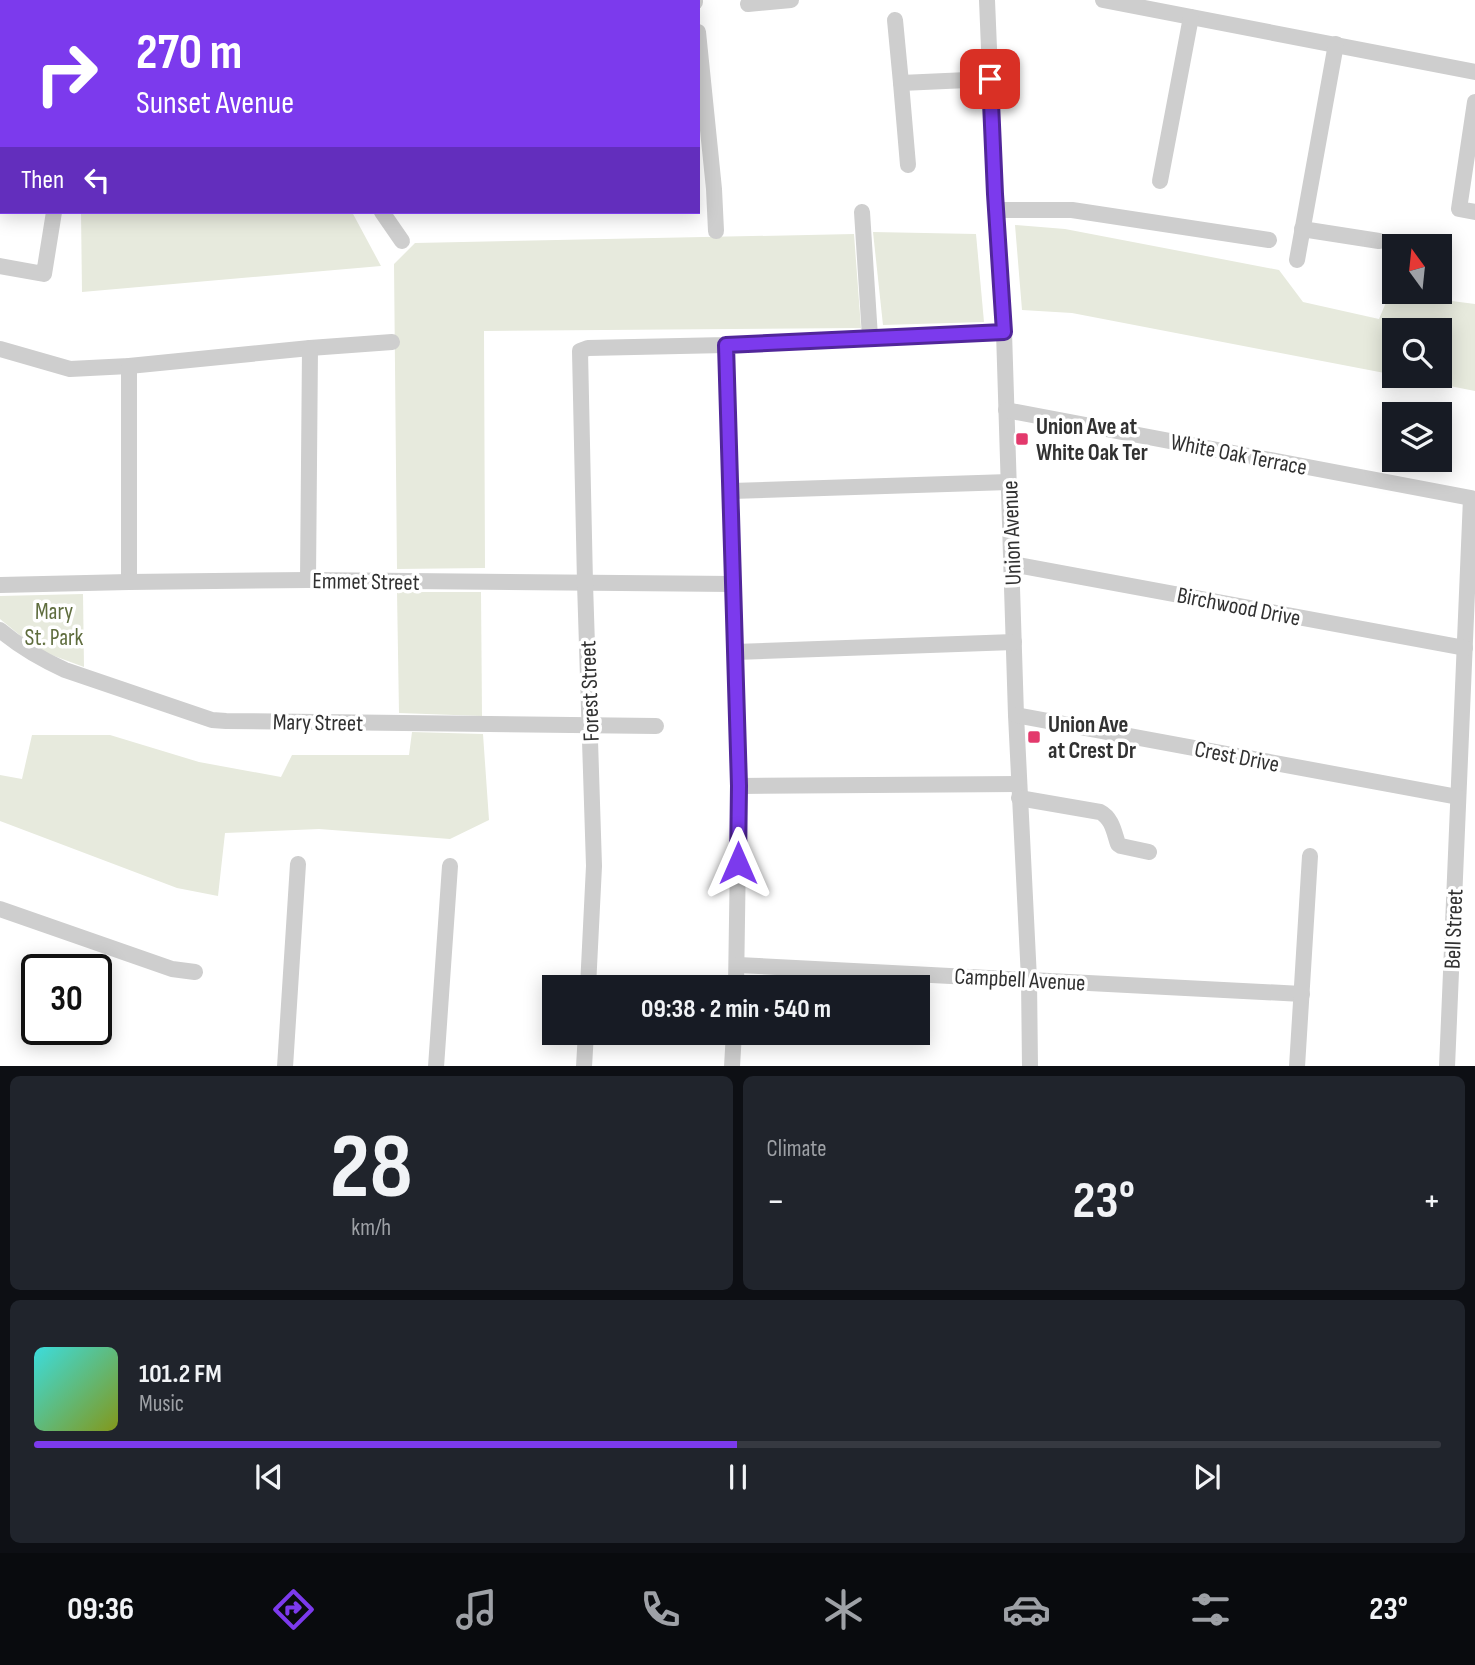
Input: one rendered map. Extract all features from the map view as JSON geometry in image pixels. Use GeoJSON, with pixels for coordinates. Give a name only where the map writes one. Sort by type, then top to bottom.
{"type":"FeatureCollection","features":[{"type":"Feature","properties":{"kind":"street"},"geometry":{"type":"LineString","coordinates":[[748,4],[791,0]]}},
{"type":"Feature","properties":{"kind":"street","name":"Union Avenue"},"geometry":{"type":"LineString","coordinates":[[987,0],[1004,332],[1030,1066]]}},
{"type":"Feature","properties":{"kind":"street"},"geometry":{"type":"LineString","coordinates":[[1103,0],[1475,72]]}},
{"type":"Feature","properties":{"kind":"street"},"geometry":{"type":"LineString","coordinates":[[1160,181],[1191,17]]}},
{"type":"Feature","properties":{"kind":"street"},"geometry":{"type":"LineString","coordinates":[[895,20],[908,165]]}},
{"type":"Feature","properties":{"kind":"street"},"geometry":{"type":"LineString","coordinates":[[1297,260],[1336,44]]}},
{"type":"Feature","properties":{"kind":"street"},"geometry":{"type":"LineString","coordinates":[[700,52],[716,231]]}},
{"type":"Feature","properties":{"kind":"street"},"geometry":{"type":"LineString","coordinates":[[901,83],[990,79]]}},
{"type":"Feature","properties":{"kind":"street"},"geometry":{"type":"LineString","coordinates":[[1467,210],[1475,102]]}},
{"type":"Feature","properties":{"kind":"street"},"geometry":{"type":"LineString","coordinates":[[996,210],[1072,210],[1269,240]]}},
{"type":"Feature","properties":{"kind":"street"},"geometry":{"type":"LineString","coordinates":[[862,212],[870,337]]}},
{"type":"Feature","properties":{"kind":"street"},"geometry":{"type":"LineString","coordinates":[[0,266],[44,274],[54,214]]}},
{"type":"Feature","properties":{"kind":"street"},"geometry":{"type":"LineString","coordinates":[[383,214],[402,241]]}},
{"type":"Feature","properties":{"kind":"street"},"geometry":{"type":"LineString","coordinates":[[1302,229],[1380,241]]}},
{"type":"Feature","properties":{"kind":"street"},"geometry":{"type":"LineString","coordinates":[[737,975],[739,786],[726,345],[1004,332]]}},
{"type":"Feature","properties":{"kind":"street"},"geometry":{"type":"LineString","coordinates":[[0,349],[70,369],[392,342]]}},
{"type":"Feature","properties":{"kind":"street","name":"Forest Street"},"geometry":{"type":"LineString","coordinates":[[589,975],[594,866],[580,351],[588,348],[726,345]]}},
{"type":"Feature","properties":{"kind":"street"},"geometry":{"type":"LineString","coordinates":[[308,580],[310,348]]}},
{"type":"Feature","properties":{"kind":"street"},"geometry":{"type":"LineString","coordinates":[[129,366],[129,582]]}},
{"type":"Feature","properties":{"kind":"street","name":"White Oak Terrace"},"geometry":{"type":"LineString","coordinates":[[1006,410],[1471,498]]}},
{"type":"Feature","properties":{"kind":"street"},"geometry":{"type":"LineString","coordinates":[[731,491],[1009,482]]}},
{"type":"Feature","properties":{"kind":"street","name":"Bell Street"},"geometry":{"type":"LineString","coordinates":[[1447,1066],[1471,498]]}},
{"type":"Feature","properties":{"kind":"street","name":"Birchwood Drive"},"geometry":{"type":"LineString","coordinates":[[1013,564],[1465,648]]}},
{"type":"Feature","properties":{"kind":"street","name":"Emmet Street"},"geometry":{"type":"LineString","coordinates":[[0,585],[308,580],[733,583]]}},
{"type":"Feature","properties":{"kind":"street","name":"Mary Street"},"geometry":{"type":"LineString","coordinates":[[0,630],[30,653],[56,666],[212,720],[656,726]]}},
{"type":"Feature","properties":{"kind":"street"},"geometry":{"type":"LineString","coordinates":[[735,652],[1014,642]]}},
{"type":"Feature","properties":{"kind":"street","name":"Crest Drive"},"geometry":{"type":"LineString","coordinates":[[1016,715],[1458,797]]}},
{"type":"Feature","properties":{"kind":"street"},"geometry":{"type":"LineString","coordinates":[[739,786],[1019,791],[1105,814],[1118,844],[1149,852]]}},
{"type":"Feature","properties":{"kind":"street"},"geometry":{"type":"LineString","coordinates":[[1297,1066],[1310,856]]}},
{"type":"Feature","properties":{"kind":"street"},"geometry":{"type":"LineString","coordinates":[[285,1066],[298,864]]}},
{"type":"Feature","properties":{"kind":"street"},"geometry":{"type":"LineString","coordinates":[[436,1066],[450,866]]}},
{"type":"Feature","properties":{"kind":"street"},"geometry":{"type":"LineString","coordinates":[[0,909],[172,969],[195,972]]}},
{"type":"Feature","properties":{"kind":"street","name":"Campbell Avenue"},"geometry":{"type":"LineString","coordinates":[[737,965],[1302,994]]}},
{"type":"Feature","properties":{"kind":"street"},"geometry":{"type":"LineString","coordinates":[[584,1066],[585,1045]]}},
{"type":"Feature","properties":{"kind":"street"},"geometry":{"type":"LineString","coordinates":[[732,1066],[733,1045]]}},
{"type":"Feature","properties":{"kind":"green space"},"geometry":{"type":"Polygon","coordinates":[[[81,214],[353,214],[381,266],[82,292],[81,214]]]}},
{"type":"Feature","properties":{"kind":"green space"},"geometry":{"type":"Polygon","coordinates":[[[1015,225],[1065,229],[1279,270],[1303,302],[1379,319],[1385,304],[1452,304],[1452,301],[1475,304],[1475,391],[1452,386],[1452,318],[1382,318],[1382,373],[1072,313],[1022,310],[1015,225]]]}},
{"type":"Feature","properties":{"kind":"green space"},"geometry":{"type":"Polygon","coordinates":[[[873,232],[976,234],[984,322],[883,325],[873,232]]]}},
{"type":"Feature","properties":{"kind":"green space"},"geometry":{"type":"Polygon","coordinates":[[[854,234],[861,328],[484,331],[485,568],[397,569],[394,264],[415,243],[854,234]]]}},
{"type":"Feature","properties":{"kind":"green space"},"geometry":{"type":"Polygon","coordinates":[[[397,592],[481,592],[482,716],[399,713],[397,592]]]}},
{"type":"Feature","properties":{"kind":"green space","name":"Mary St. Park"},"geometry":{"type":"Polygon","coordinates":[[[83,594],[84,667],[38,650],[0,619],[0,596],[83,594]]]}},
{"type":"Feature","properties":{"kind":"green space"},"geometry":{"type":"Polygon","coordinates":[[[412,732],[483,734],[489,820],[450,839],[319,829],[225,833],[218,896],[177,888],[0,821],[0,775],[22,779],[32,735],[110,735],[199,762],[281,777],[292,755],[409,755],[412,732]]]}},
{"type":"Feature","properties":{"kind":"place","name":"Union Ave at White Oak Ter"},"geometry":{"type":"Point","coordinates":[1022,439]}},
{"type":"Feature","properties":{"kind":"place","name":"Union Ave at Crest Dr"},"geometry":{"type":"Point","coordinates":[1034,737]}},
{"type":"Feature","properties":{"kind":"route"},"geometry":{"type":"LineString","coordinates":[[738,863],[739,786],[726,345],[1004,332],[990,79]]}}]}
